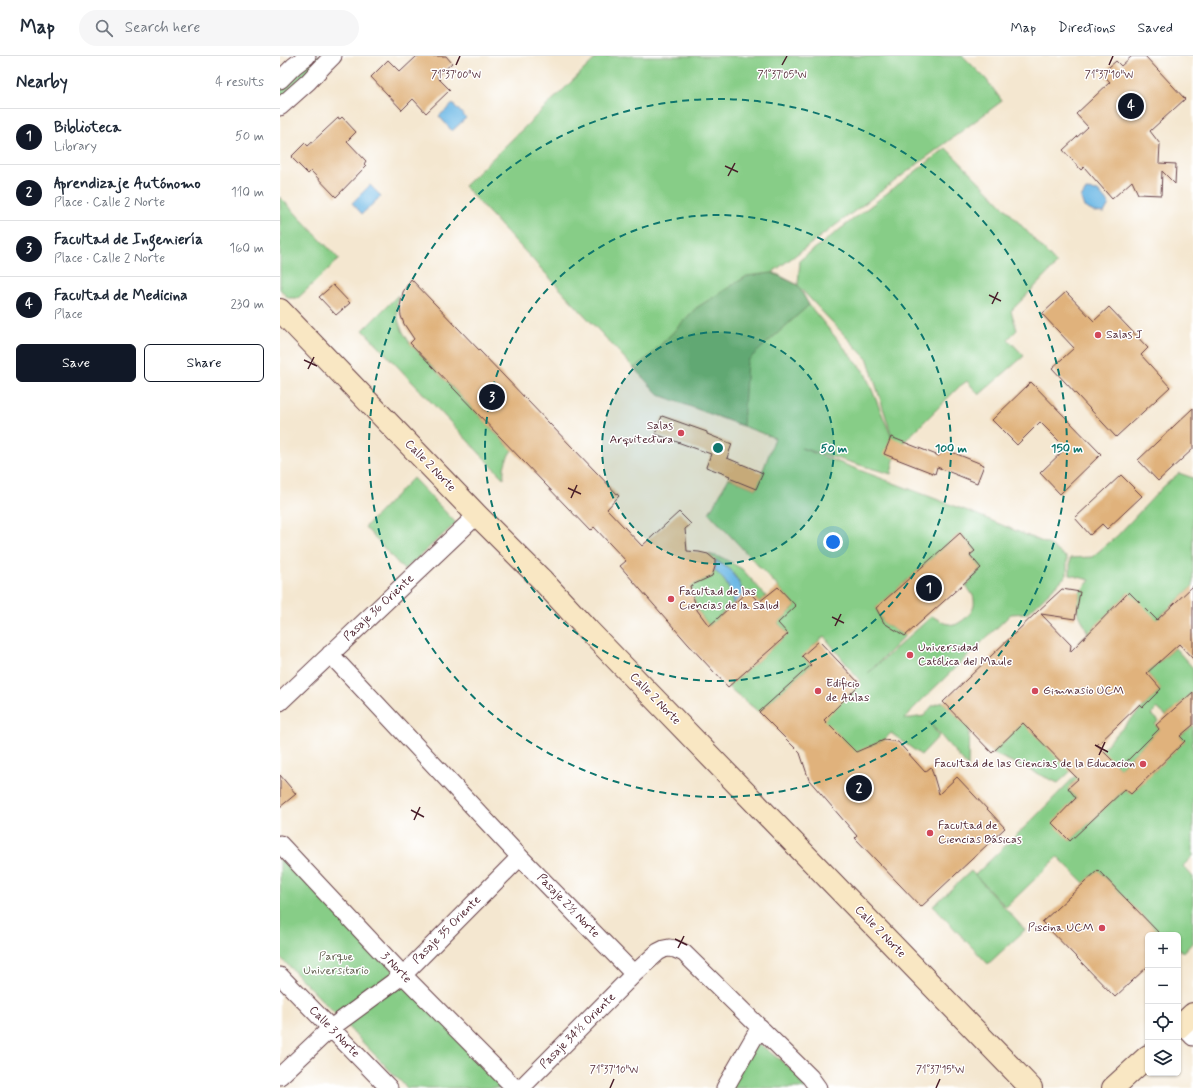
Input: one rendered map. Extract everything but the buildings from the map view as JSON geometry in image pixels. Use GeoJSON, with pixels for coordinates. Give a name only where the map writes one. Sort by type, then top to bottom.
{"type":"FeatureCollection","features":[{"type":"Feature","properties":{"kind":"main road","name":"Calle 2 Norte"},"geometry":{"type":"LineString","coordinates":[[280,310],[1031,1088]]}},
{"type":"Feature","properties":{"kind":"main road"},"geometry":{"type":"LineString","coordinates":[[1113,1088],[1145,1059]]}},
{"type":"Feature","properties":{"kind":"street"},"geometry":{"type":"LineString","coordinates":[[280,107],[308,82],[326,58]]}},
{"type":"Feature","properties":{"kind":"street"},"geometry":{"type":"LineString","coordinates":[[280,80],[295,59],[308,82]]}},
{"type":"Feature","properties":{"kind":"street","name":"Pasaje 36 Oriente"},"geometry":{"type":"LineString","coordinates":[[280,702],[477,515]]}},
{"type":"Feature","properties":{"kind":"street","name":"Pasaje 2½ Norte"},"geometry":{"type":"LineString","coordinates":[[330,654],[520,857],[634,974]]}},
{"type":"Feature","properties":{"kind":"street","name":"3 Norte"},"geometry":{"type":"LineString","coordinates":[[280,844],[403,975],[516,1088]]}},
{"type":"Feature","properties":{"kind":"street","name":"Pasaje 35 Oriente"},"geometry":{"type":"LineString","coordinates":[[280,1076],[331,1028],[403,975],[520,857]]}},
{"type":"Feature","properties":{"kind":"street"},"geometry":{"type":"LineString","coordinates":[[634,974],[658,952],[664,949],[675,949],[684,953],[810,1077],[818,1088]]}},
{"type":"Feature","properties":{"kind":"street","name":"Pasaje 34½ Oriente"},"geometry":{"type":"LineString","coordinates":[[521,1088],[634,974]]}},
{"type":"Feature","properties":{"kind":"street","name":"Calle 3 Norte"},"geometry":{"type":"LineString","coordinates":[[280,976],[389,1088]]}},
{"type":"Feature","properties":{"kind":"street"},"geometry":{"type":"LineString","coordinates":[[725,1088],[760,1027]]}},
{"type":"Feature","properties":{"kind":"green space"},"geometry":{"type":"Polygon","coordinates":[[[297,56],[333,56],[280,107],[280,83],[297,56]]]}},
{"type":"Feature","properties":{"kind":"green space"},"geometry":{"type":"Polygon","coordinates":[[[598,56],[963,56],[986,79],[1002,101],[773,272],[798,285],[800,260],[946,148],[1009,212],[1057,264],[1011,311],[1017,330],[1008,339],[1024,356],[979,395],[967,381],[960,386],[896,450],[891,474],[801,448],[973,513],[1050,545],[1067,558],[1067,575],[1028,613],[1011,614],[924,698],[905,719],[924,716],[932,706],[943,702],[969,729],[968,767],[929,722],[939,736],[921,755],[891,733],[884,740],[856,753],[832,728],[800,753],[794,747],[811,733],[860,681],[824,636],[803,656],[811,665],[759,712],[728,687],[788,634],[778,623],[796,606],[709,513],[729,478],[756,489],[775,438],[659,395],[464,186],[598,56]],[[799,287],[809,305],[865,373],[894,443],[868,360],[799,287]],[[960,533],[876,608],[884,623],[905,636],[868,673],[932,616],[944,623],[955,625],[962,621],[971,612],[974,604],[974,598],[966,586],[981,568],[970,555],[975,551],[960,533]]]}},
{"type":"Feature","properties":{"kind":"green space"},"geometry":{"type":"Polygon","coordinates":[[[280,197],[339,259],[298,298],[288,298],[280,289],[280,197]]]}},
{"type":"Feature","properties":{"kind":"green space"},"geometry":{"type":"Polygon","coordinates":[[[772,273],[798,285],[809,305],[747,361],[743,426],[659,395],[634,368],[650,356],[696,308],[747,276],[772,273]]]}},
{"type":"Feature","properties":{"kind":"green space"},"geometry":{"type":"Polygon","coordinates":[[[398,295],[398,320],[410,343],[512,450],[505,464],[504,479],[363,330],[398,295]]]}},
{"type":"Feature","properties":{"kind":"green space"},"geometry":{"type":"Polygon","coordinates":[[[1179,473],[1193,478],[1193,586],[1156,620],[1128,593],[1077,645],[1088,633],[1077,610],[1080,592],[1090,580],[1070,575],[1070,558],[1092,557],[1117,536],[1163,487],[1179,473]]]}},
{"type":"Feature","properties":{"kind":"green space"},"geometry":{"type":"Polygon","coordinates":[[[413,478],[456,523],[404,570],[365,527],[413,478]]]}},
{"type":"Feature","properties":{"kind":"green space"},"geometry":{"type":"Polygon","coordinates":[[[708,554],[723,558],[742,569],[766,596],[759,602],[748,591],[744,595],[732,571],[708,554]]]}},
{"type":"Feature","properties":{"kind":"green space"},"geometry":{"type":"Polygon","coordinates":[[[714,570],[727,585],[731,593],[733,604],[709,626],[697,610],[690,586],[712,576],[714,570]]]}},
{"type":"Feature","properties":{"kind":"green space"},"geometry":{"type":"Polygon","coordinates":[[[1175,648],[1193,668],[1193,692],[1166,716],[1157,708],[1151,714],[1159,721],[1155,724],[1159,729],[1120,768],[1112,760],[1073,783],[1068,789],[1076,798],[1053,823],[1070,841],[1125,789],[1131,794],[1185,741],[1180,736],[1193,725],[1193,856],[1183,866],[1193,877],[1193,942],[1184,952],[1181,950],[1181,932],[1158,932],[1098,870],[1084,883],[1058,857],[1006,907],[975,875],[1033,819],[1161,689],[1147,673],[1175,648]]]}},
{"type":"Feature","properties":{"kind":"green space"},"geometry":{"type":"Polygon","coordinates":[[[1023,723],[1071,771],[1058,783],[992,753],[1023,723]]]}},
{"type":"Feature","properties":{"kind":"green space","name":"Parque Universitario"},"geometry":{"type":"Polygon","coordinates":[[[280,853],[509,1088],[407,1088],[280,957],[280,853]]]}},
{"type":"Feature","properties":{"kind":"green space"},"geometry":{"type":"Polygon","coordinates":[[[971,871],[1025,930],[988,964],[933,906],[971,871]]]}},
{"type":"Feature","properties":{"kind":"green space"},"geometry":{"type":"Polygon","coordinates":[[[757,1042],[803,1078],[810,1088],[728,1088],[757,1042]]]}},
{"type":"Feature","properties":{"kind":"water"},"geometry":{"type":"Polygon","coordinates":[[[453,104],[466,118],[452,131],[439,116],[453,104]]]}},
{"type":"Feature","properties":{"kind":"water"},"geometry":{"type":"Polygon","coordinates":[[[370,185],[381,196],[362,214],[352,203],[370,185]]]}},
{"type":"Feature","properties":{"kind":"water"},"geometry":{"type":"Polygon","coordinates":[[[1086,190],[1098,191],[1109,204],[1104,213],[1094,212],[1084,207],[1081,198],[1086,190]]]}},
{"type":"Feature","properties":{"kind":"water"},"geometry":{"type":"Polygon","coordinates":[[[715,560],[731,570],[740,585],[744,595],[733,604],[731,593],[727,585],[714,570],[715,560]]]}},
{"type":"Feature","properties":{"kind":"place","name":"Facultad de Medicina"},"geometry":{"type":"Point","coordinates":[1131,106]}},
{"type":"Feature","properties":{"kind":"place","name":"Salas J"},"geometry":{"type":"Point","coordinates":[1098,335]}},
{"type":"Feature","properties":{"kind":"place","name":"Facultad de Ingeniería"},"geometry":{"type":"Point","coordinates":[492,397]}},
{"type":"Feature","properties":{"kind":"place","name":"Salas Arquitectura"},"geometry":{"type":"Point","coordinates":[681,433]}},
{"type":"Feature","properties":{"kind":"place","name":"Biblioteca"},"geometry":{"type":"Point","coordinates":[929,588]}},
{"type":"Feature","properties":{"kind":"place","name":"Facultad de las Ciencias de la Salud"},"geometry":{"type":"Point","coordinates":[671,599]}},
{"type":"Feature","properties":{"kind":"place","name":"Universidad Católica del Maule"},"geometry":{"type":"Point","coordinates":[910,655]}},
{"type":"Feature","properties":{"kind":"place","name":"Edificio de Aulas"},"geometry":{"type":"Point","coordinates":[818,691]}},
{"type":"Feature","properties":{"kind":"place","name":"Gimnasio UCM"},"geometry":{"type":"Point","coordinates":[1035,691]}},
{"type":"Feature","properties":{"kind":"place","name":"Facultad de las Ciencias de la Educacion"},"geometry":{"type":"Point","coordinates":[1143,764]}},
{"type":"Feature","properties":{"kind":"place","name":"Aprendizaje Autónomo"},"geometry":{"type":"Point","coordinates":[859,788]}},
{"type":"Feature","properties":{"kind":"place","name":"Facultad de Ciencias Básicas"},"geometry":{"type":"Point","coordinates":[930,833]}},
{"type":"Feature","properties":{"kind":"place","name":"Piscina UCM"},"geometry":{"type":"Point","coordinates":[1102,928]}}]}
